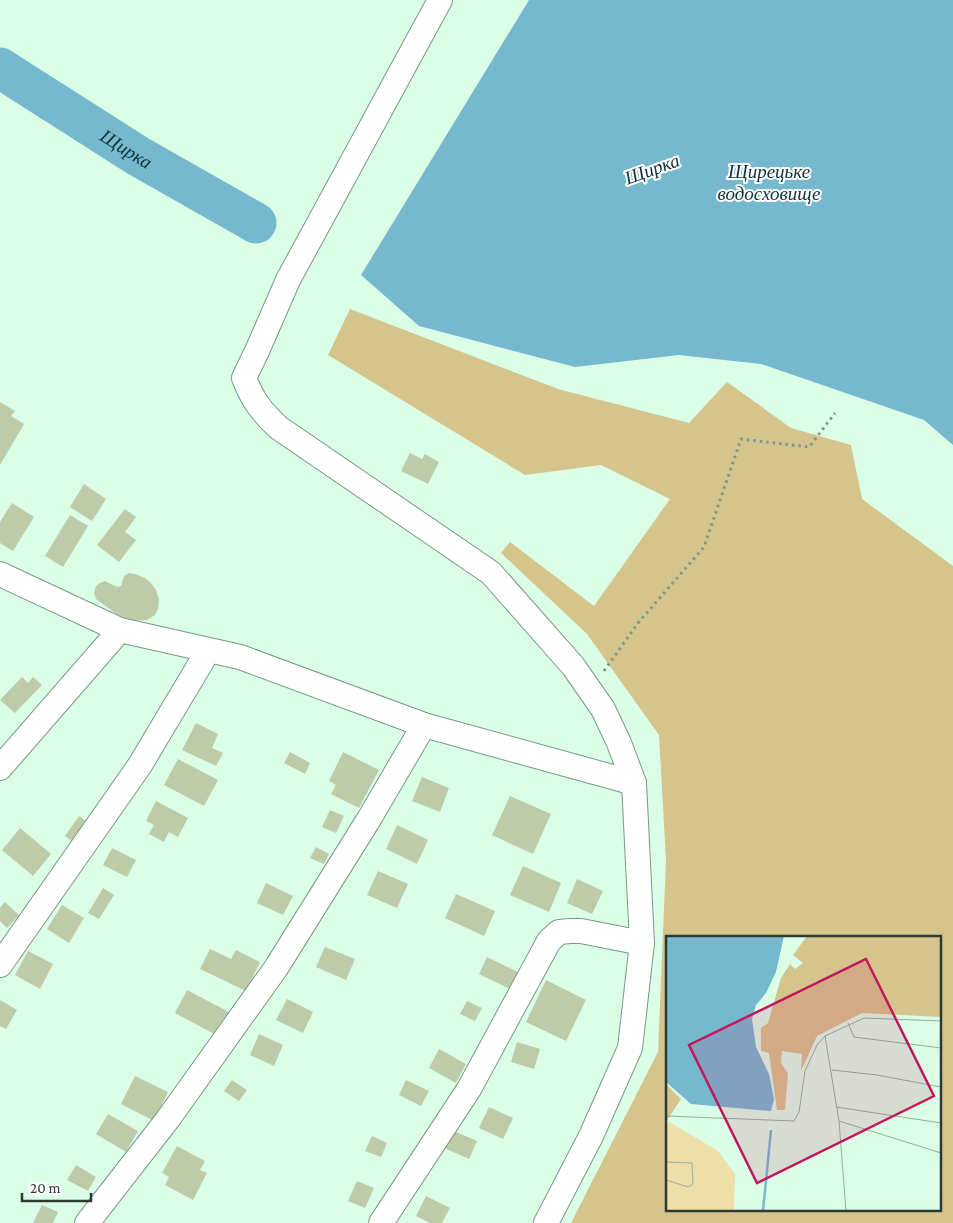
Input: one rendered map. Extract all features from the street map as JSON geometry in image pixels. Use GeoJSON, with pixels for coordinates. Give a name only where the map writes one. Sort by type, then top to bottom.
{"type":"FeatureCollection","features":[{"type":"Feature","properties":{"kind":"street"},"geometry":{"type":"LineString","coordinates":[[440,0],[288,280],[244,378],[251,395],[263,413],[279,428],[491,572],[574,666],[603,709],[619,743],[634,783],[642,943],[630,1048],[590,1136],[546,1223]]}},
{"type":"Feature","properties":{"kind":"street"},"geometry":{"type":"LineString","coordinates":[[0,574],[120,630],[240,657],[424,725],[634,783]]}},
{"type":"Feature","properties":{"kind":"street"},"geometry":{"type":"LineString","coordinates":[[0,768],[120,630]]}},
{"type":"Feature","properties":{"kind":"street"},"geometry":{"type":"LineString","coordinates":[[0,965],[140,765],[208,650]]}},
{"type":"Feature","properties":{"kind":"street"},"geometry":{"type":"LineString","coordinates":[[87,1223],[168,1119],[276,968],[369,820],[424,725]]}},
{"type":"Feature","properties":{"kind":"street"},"geometry":{"type":"LineString","coordinates":[[382,1223],[469,1089],[549,941],[559,932],[570,931],[642,943]]}},
{"type":"Feature","properties":{"kind":"path"},"geometry":{"type":"LineString","coordinates":[[590,690],[638,623],[704,547],[741,439],[809,446],[835,413]]}},
{"type":"Feature","properties":{"kind":"shaded area"},"geometry":{"type":"Polygon","coordinates":[[[350,309],[558,389],[689,423],[727,382],[791,428],[851,445],[862,499],[953,566],[953,1223],[571,1223],[658,1052],[666,860],[659,735],[587,634],[501,553],[510,542],[594,606],[670,499],[601,465],[525,475],[328,355],[350,309]]]}},
{"type":"Feature","properties":{"kind":"water","name":"Щирецьке водосховище"},"geometry":{"type":"Polygon","coordinates":[[[529,0],[953,0],[953,445],[924,420],[761,364],[679,355],[575,367],[419,326],[361,275],[529,0]]]}},
{"type":"Feature","properties":{"kind":"building"},"geometry":{"type":"Polygon","coordinates":[[[0,402],[15,411],[11,416],[24,424],[0,465],[0,402]]]}},
{"type":"Feature","properties":{"kind":"building"},"geometry":{"type":"Polygon","coordinates":[[[410,453],[422,459],[425,454],[439,462],[428,484],[401,471],[410,453]]]}},
{"type":"Feature","properties":{"kind":"building"},"geometry":{"type":"Polygon","coordinates":[[[84,484],[106,499],[92,521],[70,507],[84,484]]]}},
{"type":"Feature","properties":{"kind":"building"},"geometry":{"type":"Polygon","coordinates":[[[12,503],[34,517],[13,551],[0,543],[0,522],[12,503]]]}},
{"type":"Feature","properties":{"kind":"building"},"geometry":{"type":"Polygon","coordinates":[[[125,509],[136,517],[125,532],[136,540],[119,562],[97,545],[125,509]]]}},
{"type":"Feature","properties":{"kind":"building"},"geometry":{"type":"Polygon","coordinates":[[[70,515],[88,526],[63,567],[45,556],[70,515]]]}},
{"type":"Feature","properties":{"kind":"building"},"geometry":{"type":"Polygon","coordinates":[[[129,573],[145,578],[156,590],[159,600],[158,609],[155,615],[147,620],[133,621],[118,615],[96,599],[94,593],[96,586],[105,581],[117,587],[121,586],[124,576],[129,573]]]}},
{"type":"Feature","properties":{"kind":"building"},"geometry":{"type":"Polygon","coordinates":[[[22,677],[28,683],[33,677],[42,685],[15,713],[0,700],[22,677]]]}},
{"type":"Feature","properties":{"kind":"building"},"geometry":{"type":"Polygon","coordinates":[[[196,723],[218,734],[212,748],[223,753],[216,766],[182,750],[196,723]]]}},
{"type":"Feature","properties":{"kind":"building"},"geometry":{"type":"Polygon","coordinates":[[[290,752],[310,763],[305,774],[284,763],[290,752]]]}},
{"type":"Feature","properties":{"kind":"building"},"geometry":{"type":"Polygon","coordinates":[[[343,752],[379,770],[359,808],[331,794],[336,785],[329,781],[343,752]]]}},
{"type":"Feature","properties":{"kind":"building"},"geometry":{"type":"Polygon","coordinates":[[[178,759],[218,780],[204,806],[164,785],[178,759]]]}},
{"type":"Feature","properties":{"kind":"building"},"geometry":{"type":"Polygon","coordinates":[[[422,777],[449,788],[440,812],[412,801],[422,777]]]}},
{"type":"Feature","properties":{"kind":"building"},"geometry":{"type":"Polygon","coordinates":[[[510,796],[551,814],[533,854],[492,835],[510,796]]]}},
{"type":"Feature","properties":{"kind":"building"},"geometry":{"type":"Polygon","coordinates":[[[156,801],[188,818],[178,837],[169,832],[164,842],[149,834],[154,825],[146,821],[156,801]]]}},
{"type":"Feature","properties":{"kind":"building"},"geometry":{"type":"Polygon","coordinates":[[[330,810],[344,816],[336,833],[322,827],[330,810]]]}},
{"type":"Feature","properties":{"kind":"building"},"geometry":{"type":"Polygon","coordinates":[[[79,816],[90,824],[75,844],[65,836],[79,816]]]}},
{"type":"Feature","properties":{"kind":"building"},"geometry":{"type":"Polygon","coordinates":[[[397,825],[428,840],[417,864],[386,849],[397,825]]]}},
{"type":"Feature","properties":{"kind":"building"},"geometry":{"type":"Polygon","coordinates":[[[20,828],[51,854],[33,876],[2,850],[20,828]]]}},
{"type":"Feature","properties":{"kind":"building"},"geometry":{"type":"Polygon","coordinates":[[[316,847],[329,854],[324,864],[310,858],[316,847]]]}},
{"type":"Feature","properties":{"kind":"building"},"geometry":{"type":"Polygon","coordinates":[[[112,848],[136,860],[127,877],[103,865],[112,848]]]}},
{"type":"Feature","properties":{"kind":"building"},"geometry":{"type":"Polygon","coordinates":[[[523,866],[561,883],[549,912],[510,895],[523,866]]]}},
{"type":"Feature","properties":{"kind":"building"},"geometry":{"type":"Polygon","coordinates":[[[378,871],[408,884],[397,908],[367,895],[378,871]]]}},
{"type":"Feature","properties":{"kind":"building"},"geometry":{"type":"Polygon","coordinates":[[[577,879],[603,891],[592,914],[567,903],[577,879]]]}},
{"type":"Feature","properties":{"kind":"building"},"geometry":{"type":"Polygon","coordinates":[[[266,883],[293,896],[283,915],[257,903],[266,883]]]}},
{"type":"Feature","properties":{"kind":"building"},"geometry":{"type":"Polygon","coordinates":[[[103,888],[114,895],[99,919],[88,913],[103,888]]]}},
{"type":"Feature","properties":{"kind":"building"},"geometry":{"type":"Polygon","coordinates":[[[456,894],[495,911],[484,936],[445,918],[456,894]]]}},
{"type":"Feature","properties":{"kind":"building"},"geometry":{"type":"Polygon","coordinates":[[[5,902],[19,915],[7,928],[0,921],[0,908],[5,902]]]}},
{"type":"Feature","properties":{"kind":"building"},"geometry":{"type":"Polygon","coordinates":[[[62,905],[84,918],[69,943],[47,929],[62,905]]]}},
{"type":"Feature","properties":{"kind":"building"},"geometry":{"type":"Polygon","coordinates":[[[325,947],[355,959],[346,980],[316,967],[325,947]]]}},
{"type":"Feature","properties":{"kind":"building"},"geometry":{"type":"Polygon","coordinates":[[[210,949],[231,959],[236,950],[260,962],[246,991],[200,969],[210,949]]]}},
{"type":"Feature","properties":{"kind":"building"},"geometry":{"type":"Polygon","coordinates":[[[28,951],[53,964],[40,989],[15,975],[28,951]]]}},
{"type":"Feature","properties":{"kind":"building"},"geometry":{"type":"Polygon","coordinates":[[[487,957],[522,974],[514,991],[479,974],[487,957]]]}},
{"type":"Feature","properties":{"kind":"building"},"geometry":{"type":"Polygon","coordinates":[[[546,980],[586,1000],[566,1041],[526,1022],[546,980]]]}},
{"type":"Feature","properties":{"kind":"building"},"geometry":{"type":"Polygon","coordinates":[[[187,990],[229,1012],[216,1035],[175,1013],[187,990]]]}},
{"type":"Feature","properties":{"kind":"building"},"geometry":{"type":"Polygon","coordinates":[[[287,999],[313,1012],[303,1033],[276,1020],[287,999]]]}},
{"type":"Feature","properties":{"kind":"building"},"geometry":{"type":"Polygon","coordinates":[[[0,1000],[17,1010],[6,1029],[0,1026],[0,1000]]]}},
{"type":"Feature","properties":{"kind":"building"},"geometry":{"type":"Polygon","coordinates":[[[467,1001],[482,1008],[475,1021],[460,1014],[467,1001]]]}},
{"type":"Feature","properties":{"kind":"building"},"geometry":{"type":"Polygon","coordinates":[[[259,1034],[283,1045],[274,1066],[250,1055],[259,1034]]]}},
{"type":"Feature","properties":{"kind":"building"},"geometry":{"type":"Polygon","coordinates":[[[517,1042],[540,1049],[534,1069],[511,1062],[517,1042]]]}},
{"type":"Feature","properties":{"kind":"building"},"geometry":{"type":"Polygon","coordinates":[[[439,1049],[466,1064],[456,1083],[429,1068],[439,1049]]]}},
{"type":"Feature","properties":{"kind":"building"},"geometry":{"type":"Polygon","coordinates":[[[135,1076],[168,1092],[154,1121],[121,1104],[135,1076]]]}},
{"type":"Feature","properties":{"kind":"building"},"geometry":{"type":"Polygon","coordinates":[[[232,1080],[247,1090],[239,1101],[224,1091],[232,1080]]]}},
{"type":"Feature","properties":{"kind":"building"},"geometry":{"type":"Polygon","coordinates":[[[406,1080],[429,1091],[421,1106],[399,1095],[406,1080]]]}},
{"type":"Feature","properties":{"kind":"building"},"geometry":{"type":"Polygon","coordinates":[[[489,1107],[513,1118],[503,1139],[479,1128],[489,1107]]]}},
{"type":"Feature","properties":{"kind":"building"},"geometry":{"type":"Polygon","coordinates":[[[108,1114],[138,1131],[126,1152],[96,1134],[108,1114]]]}},
{"type":"Feature","properties":{"kind":"building"},"geometry":{"type":"Polygon","coordinates":[[[449,1129],[477,1141],[469,1159],[442,1147],[449,1129]]]}},
{"type":"Feature","properties":{"kind":"building"},"geometry":{"type":"Polygon","coordinates":[[[372,1136],[387,1143],[381,1157],[365,1151],[372,1136]]]}},
{"type":"Feature","properties":{"kind":"building"},"geometry":{"type":"Polygon","coordinates":[[[177,1146],[205,1161],[200,1170],[207,1173],[193,1200],[165,1185],[169,1177],[162,1173],[177,1146]]]}},
{"type":"Feature","properties":{"kind":"building"},"geometry":{"type":"Polygon","coordinates":[[[76,1165],[96,1177],[88,1191],[67,1180],[76,1165]]]}},
{"type":"Feature","properties":{"kind":"building"},"geometry":{"type":"Polygon","coordinates":[[[357,1181],[374,1188],[365,1208],[348,1201],[357,1181]]]}},
{"type":"Feature","properties":{"kind":"building"},"geometry":{"type":"Polygon","coordinates":[[[426,1196],[450,1208],[442,1223],[430,1223],[416,1216],[426,1196]]]}},
{"type":"Feature","properties":{"kind":"building"},"geometry":{"type":"Polygon","coordinates":[[[42,1205],[58,1212],[53,1223],[33,1223],[42,1205]]]}},
{"type":"Feature","properties":{"kind":"waterway","name":"Щирка"},"geometry":{"type":"LineString","coordinates":[[0,68],[138,156],[256,223]]}}]}
